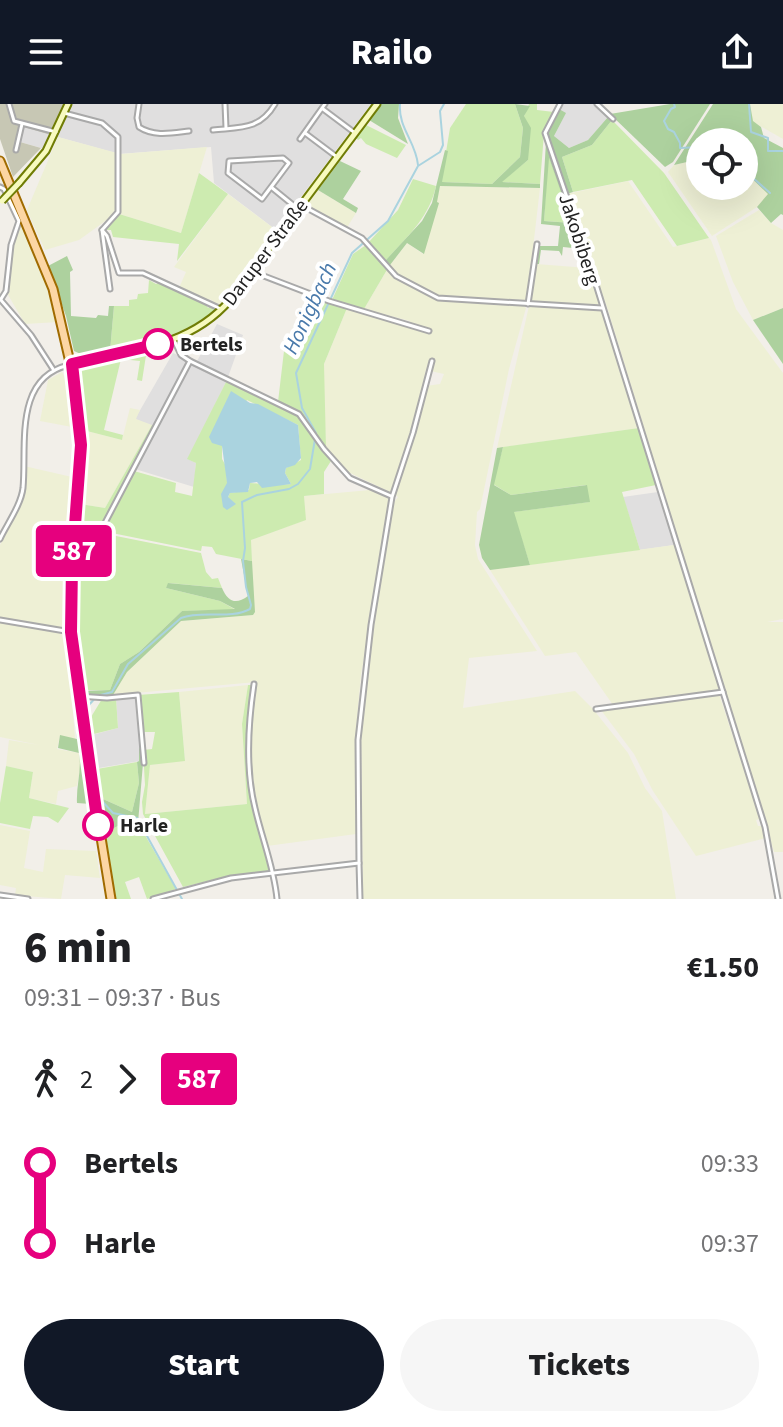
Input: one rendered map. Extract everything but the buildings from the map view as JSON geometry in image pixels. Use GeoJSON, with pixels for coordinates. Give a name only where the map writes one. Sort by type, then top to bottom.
{"type":"FeatureCollection","features":[{"type":"Feature","properties":{"kind":"main road"},"geometry":{"type":"LineString","coordinates":[[0,161],[48,275],[72,364],[81,445],[72,565],[71,632],[78,696],[111,899]]}},
{"type":"Feature","properties":{"kind":"street"},"geometry":{"type":"LineString","coordinates":[[9,104],[14,121],[56,132]]}},
{"type":"Feature","properties":{"kind":"street"},"geometry":{"type":"LineString","coordinates":[[1,202],[39,161],[68,104]]}},
{"type":"Feature","properties":{"kind":"street"},"geometry":{"type":"LineString","coordinates":[[139,104],[137,118],[139,127],[144,131],[155,134],[189,131]]}},
{"type":"Feature","properties":{"kind":"street"},"geometry":{"type":"LineString","coordinates":[[225,104],[226,128]]}},
{"type":"Feature","properties":{"kind":"street"},"geometry":{"type":"LineString","coordinates":[[213,130],[257,124],[269,115],[275,104]]}},
{"type":"Feature","properties":{"kind":"street","name":"Daruper Straße"},"geometry":{"type":"LineString","coordinates":[[72,364],[174,340],[197,329],[222,310],[377,104]]}},
{"type":"Feature","properties":{"kind":"street","name":"Jakobiberg"},"geometry":{"type":"LineString","coordinates":[[271,187],[300,207],[366,243],[396,276],[438,298],[602,308],[545,133],[560,104]]}},
{"type":"Feature","properties":{"kind":"street"},"geometry":{"type":"LineString","coordinates":[[597,104],[613,119]]}},
{"type":"Feature","properties":{"kind":"street"},"geometry":{"type":"LineString","coordinates":[[300,139],[324,106],[355,133]]}},
{"type":"Feature","properties":{"kind":"street"},"geometry":{"type":"LineString","coordinates":[[64,113],[102,123],[117,135],[118,212],[102,230],[110,289]]}},
{"type":"Feature","properties":{"kind":"street"},"geometry":{"type":"LineString","coordinates":[[16,150],[22,124]]}},
{"type":"Feature","properties":{"kind":"street"},"geometry":{"type":"LineString","coordinates":[[305,133],[338,158]]}},
{"type":"Feature","properties":{"kind":"street"},"geometry":{"type":"LineString","coordinates":[[283,158],[289,163],[271,187],[262,199],[228,173],[227,164],[229,161],[283,158]]}},
{"type":"Feature","properties":{"kind":"street"},"geometry":{"type":"LineString","coordinates":[[0,187],[4,189],[19,221],[11,245],[6,291],[0,299],[54,369]]}},
{"type":"Feature","properties":{"kind":"street"},"geometry":{"type":"LineString","coordinates":[[102,230],[107,236],[119,273],[143,273],[222,310]]}},
{"type":"Feature","properties":{"kind":"street"},"geometry":{"type":"LineString","coordinates":[[528,304],[537,244]]}},
{"type":"Feature","properties":{"kind":"street"},"geometry":{"type":"LineString","coordinates":[[251,271],[330,301],[429,331]]}},
{"type":"Feature","properties":{"kind":"street"},"geometry":{"type":"LineString","coordinates":[[602,308],[765,827],[778,899]]}},
{"type":"Feature","properties":{"kind":"street"},"geometry":{"type":"LineString","coordinates":[[174,340],[181,355],[190,361],[299,414],[350,478],[392,497]]}},
{"type":"Feature","properties":{"kind":"street"},"geometry":{"type":"LineString","coordinates":[[86,559],[190,361]]}},
{"type":"Feature","properties":{"kind":"street"},"geometry":{"type":"LineString","coordinates":[[360,899],[359,725],[371,625],[392,497],[432,361]]}},
{"type":"Feature","properties":{"kind":"street"},"geometry":{"type":"LineString","coordinates":[[0,539],[23,489],[24,420],[37,386],[54,369],[72,364]]}},
{"type":"Feature","properties":{"kind":"street"},"geometry":{"type":"LineString","coordinates":[[0,620],[71,632]]}},
{"type":"Feature","properties":{"kind":"street"},"geometry":{"type":"LineString","coordinates":[[254,684],[248,724],[252,789],[254,807],[275,872],[277,899]]}},
{"type":"Feature","properties":{"kind":"street"},"geometry":{"type":"LineString","coordinates":[[596,709],[723,692]]}},
{"type":"Feature","properties":{"kind":"street"},"geometry":{"type":"LineString","coordinates":[[78,696],[138,695],[144,763]]}},
{"type":"Feature","properties":{"kind":"street"},"geometry":{"type":"LineString","coordinates":[[153,899],[231,878],[359,863]]}},
{"type":"Feature","properties":{"kind":"street"},"geometry":{"type":"LineString","coordinates":[[0,895],[28,899]]}},
{"type":"Feature","properties":{"kind":"shaded area"},"geometry":{"type":"Polygon","coordinates":[[[0,104],[64,104],[51,135],[24,127],[20,142],[41,148],[13,177],[0,139],[0,104]]]}},
{"type":"Feature","properties":{"kind":"shaded area"},"geometry":{"type":"Polygon","coordinates":[[[64,104],[371,104],[276,230],[214,183],[211,147],[119,154],[58,137],[45,149],[20,142],[24,126],[51,134],[64,104]]]}},
{"type":"Feature","properties":{"kind":"shaded area"},"geometry":{"type":"Polygon","coordinates":[[[562,104],[594,104],[608,117],[588,140],[569,148],[554,136],[565,114],[559,109],[562,104]]]}},
{"type":"Feature","properties":{"kind":"shaded area"},"geometry":{"type":"Polygon","coordinates":[[[750,104],[783,104],[783,139],[753,122],[750,104]]]}},
{"type":"Feature","properties":{"kind":"shaded area"},"geometry":{"type":"Polygon","coordinates":[[[58,137],[117,153],[115,214],[79,240],[45,250],[27,210],[58,137]]]}},
{"type":"Feature","properties":{"kind":"shaded area"},"geometry":{"type":"Polygon","coordinates":[[[207,147],[181,233],[119,214],[121,154],[207,147]]]}},
{"type":"Feature","properties":{"kind":"shaded area"},"geometry":{"type":"Polygon","coordinates":[[[686,162],[686,198],[668,172],[674,165],[686,162]]]}},
{"type":"Feature","properties":{"kind":"shaded area"},"geometry":{"type":"Polygon","coordinates":[[[628,181],[673,247],[711,240],[736,309],[783,373],[783,619],[767,622],[783,622],[783,852],[774,852],[607,307],[567,194],[628,181]]]}},
{"type":"Feature","properties":{"kind":"shaded area"},"geometry":{"type":"Polygon","coordinates":[[[758,184],[769,194],[757,207],[712,236],[687,200],[758,200],[758,184]]]}},
{"type":"Feature","properties":{"kind":"shaded area"},"geometry":{"type":"Polygon","coordinates":[[[440,186],[540,188],[527,300],[455,298],[455,302],[526,308],[477,512],[475,545],[478,559],[537,651],[469,658],[463,708],[575,691],[628,753],[645,788],[662,811],[676,899],[363,899],[361,732],[378,594],[394,502],[398,497],[394,494],[426,386],[440,384],[444,374],[426,370],[412,430],[392,493],[348,472],[326,448],[323,373],[347,308],[410,326],[410,321],[364,309],[407,243],[423,254],[440,186]]]}},
{"type":"Feature","properties":{"kind":"shaded area"},"geometry":{"type":"Polygon","coordinates":[[[318,190],[356,213],[346,229],[305,206],[318,190]]]}},
{"type":"Feature","properties":{"kind":"shaded area"},"geometry":{"type":"Polygon","coordinates":[[[228,194],[276,230],[219,306],[210,299],[207,301],[179,288],[186,272],[174,267],[228,194]]]}},
{"type":"Feature","properties":{"kind":"shaded area"},"geometry":{"type":"Polygon","coordinates":[[[759,210],[783,230],[783,308],[753,320],[733,282],[716,236],[759,210]]]}},
{"type":"Feature","properties":{"kind":"shaded area"},"geometry":{"type":"Polygon","coordinates":[[[21,221],[58,322],[25,324],[7,293],[12,246],[21,221]]]}},
{"type":"Feature","properties":{"kind":"shaded area"},"geometry":{"type":"Polygon","coordinates":[[[536,264],[588,268],[600,306],[530,302],[536,264]]]}},
{"type":"Feature","properties":{"kind":"shaded area"},"geometry":{"type":"Polygon","coordinates":[[[529,306],[601,309],[639,428],[497,448],[529,306]]]}},
{"type":"Feature","properties":{"kind":"shaded area"},"geometry":{"type":"Polygon","coordinates":[[[217,324],[243,335],[227,380],[188,459],[196,463],[194,487],[135,469],[157,428],[135,419],[173,353],[196,363],[217,324]]]}},
{"type":"Feature","properties":{"kind":"shaded area"},"geometry":{"type":"Polygon","coordinates":[[[62,372],[66,380],[72,427],[40,421],[48,380],[62,372]]]}},
{"type":"Feature","properties":{"kind":"shaded area"},"geometry":{"type":"Polygon","coordinates":[[[130,408],[140,410],[136,419],[152,425],[105,508],[80,504],[83,430],[122,440],[130,408]]]}},
{"type":"Feature","properties":{"kind":"shaded area"},"geometry":{"type":"Polygon","coordinates":[[[24,466],[72,477],[65,630],[0,618],[0,545],[24,496],[24,466]]]}},
{"type":"Feature","properties":{"kind":"shaded area"},"geometry":{"type":"Polygon","coordinates":[[[370,490],[391,498],[361,675],[356,731],[356,834],[267,846],[255,806],[251,762],[250,724],[256,682],[113,695],[127,672],[181,621],[253,615],[251,540],[305,520],[304,496],[370,490]]]}},
{"type":"Feature","properties":{"kind":"shaded area"},"geometry":{"type":"Polygon","coordinates":[[[658,492],[674,545],[640,550],[623,497],[658,492]]]}},
{"type":"Feature","properties":{"kind":"shaded area"},"geometry":{"type":"Polygon","coordinates":[[[674,545],[720,689],[718,691],[613,705],[576,652],[545,656],[490,570],[674,545]]]}},
{"type":"Feature","properties":{"kind":"shaded area"},"geometry":{"type":"Polygon","coordinates":[[[0,622],[67,634],[75,739],[60,736],[57,749],[79,753],[81,764],[77,786],[58,791],[56,804],[29,798],[33,772],[6,766],[9,740],[39,745],[0,737],[0,622]]]}},
{"type":"Feature","properties":{"kind":"shaded area"},"geometry":{"type":"Polygon","coordinates":[[[248,685],[242,724],[247,804],[145,814],[150,765],[185,760],[179,692],[248,685]]]}},
{"type":"Feature","properties":{"kind":"shaded area"},"geometry":{"type":"Polygon","coordinates":[[[719,694],[760,819],[756,820],[758,826],[763,826],[766,838],[696,856],[653,791],[634,754],[601,710],[719,694]]]}},
{"type":"Feature","properties":{"kind":"shaded area"},"geometry":{"type":"Polygon","coordinates":[[[137,696],[140,761],[93,769],[88,736],[118,728],[116,698],[137,696]]]}},
{"type":"Feature","properties":{"kind":"shaded area"},"geometry":{"type":"Polygon","coordinates":[[[0,825],[30,831],[24,868],[43,872],[46,849],[96,851],[100,878],[65,875],[61,899],[15,895],[16,888],[0,885],[0,825]]]}},
{"type":"Feature","properties":{"kind":"green space"},"geometry":{"type":"Polygon","coordinates":[[[381,104],[399,104],[398,118],[408,144],[369,120],[381,104]]]}},
{"type":"Feature","properties":{"kind":"green space"},"geometry":{"type":"Polygon","coordinates":[[[466,104],[515,104],[523,128],[520,157],[492,184],[441,182],[450,128],[466,104]]]}},
{"type":"Feature","properties":{"kind":"green space"},"geometry":{"type":"Polygon","coordinates":[[[515,104],[530,106],[524,116],[531,128],[528,160],[502,182],[540,184],[540,188],[440,186],[439,203],[424,254],[407,243],[390,265],[385,261],[422,221],[432,203],[445,150],[448,151],[442,182],[492,184],[520,157],[523,128],[515,104]]]}},
{"type":"Feature","properties":{"kind":"green space"},"geometry":{"type":"Polygon","coordinates":[[[529,104],[537,104],[537,110],[554,112],[544,133],[540,184],[501,182],[528,160],[524,116],[529,104]]]}},
{"type":"Feature","properties":{"kind":"green space"},"geometry":{"type":"Polygon","coordinates":[[[670,104],[710,104],[695,128],[686,128],[686,142],[673,162],[665,167],[610,114],[670,104]]]}},
{"type":"Feature","properties":{"kind":"green space"},"geometry":{"type":"Polygon","coordinates":[[[713,104],[750,104],[753,121],[761,127],[764,138],[783,148],[783,215],[771,223],[757,207],[768,194],[758,184],[758,128],[698,128],[713,104]]]}},
{"type":"Feature","properties":{"kind":"green space"},"geometry":{"type":"Polygon","coordinates":[[[559,109],[566,113],[554,136],[569,148],[588,140],[608,117],[612,120],[592,145],[562,157],[573,192],[567,194],[547,133],[559,109]]]}},
{"type":"Feature","properties":{"kind":"green space"},"geometry":{"type":"Polygon","coordinates":[[[612,120],[664,173],[709,238],[677,246],[632,180],[573,192],[562,157],[592,145],[612,120]]]}},
{"type":"Feature","properties":{"kind":"green space"},"geometry":{"type":"Polygon","coordinates":[[[366,125],[406,145],[397,158],[356,138],[366,125]]]}},
{"type":"Feature","properties":{"kind":"green space"},"geometry":{"type":"Polygon","coordinates":[[[546,142],[582,249],[563,247],[562,256],[559,251],[541,250],[539,264],[536,264],[539,246],[558,246],[560,226],[541,224],[546,142]],[[549,158],[544,221],[572,223],[549,158]]]}},
{"type":"Feature","properties":{"kind":"green space"},"geometry":{"type":"Polygon","coordinates":[[[686,146],[686,162],[674,165],[686,146]]]}},
{"type":"Feature","properties":{"kind":"green space"},"geometry":{"type":"Polygon","coordinates":[[[548,155],[573,223],[544,221],[548,155]]]}},
{"type":"Feature","properties":{"kind":"green space"},"geometry":{"type":"Polygon","coordinates":[[[340,161],[361,171],[343,199],[358,208],[356,213],[318,190],[340,161]]]}},
{"type":"Feature","properties":{"kind":"green space"},"geometry":{"type":"Polygon","coordinates":[[[199,173],[228,194],[177,261],[179,244],[113,237],[111,230],[103,230],[119,214],[181,233],[199,173]]]}},
{"type":"Feature","properties":{"kind":"green space"},"geometry":{"type":"Polygon","coordinates":[[[413,179],[436,186],[433,197],[416,226],[385,261],[368,243],[398,210],[413,179]]]}},
{"type":"Feature","properties":{"kind":"green space"},"geometry":{"type":"Polygon","coordinates":[[[366,245],[388,268],[364,309],[332,300],[353,254],[366,245]]]}},
{"type":"Feature","properties":{"kind":"green space"},"geometry":{"type":"Polygon","coordinates":[[[67,256],[73,270],[70,272],[71,316],[108,316],[109,306],[114,306],[110,351],[83,355],[74,351],[66,316],[48,266],[67,256]]]}},
{"type":"Feature","properties":{"kind":"green space"},"geometry":{"type":"Polygon","coordinates":[[[149,280],[205,302],[208,308],[211,305],[218,308],[180,331],[110,351],[114,306],[129,306],[129,300],[137,299],[138,294],[148,293],[149,280]]]}},
{"type":"Feature","properties":{"kind":"green space"},"geometry":{"type":"Polygon","coordinates":[[[309,295],[347,308],[324,364],[326,448],[307,419],[278,402],[284,351],[309,295]]]}},
{"type":"Feature","properties":{"kind":"green space"},"geometry":{"type":"Polygon","coordinates":[[[783,308],[783,364],[753,320],[783,308]]]}},
{"type":"Feature","properties":{"kind":"green space"},"geometry":{"type":"Polygon","coordinates":[[[147,349],[142,381],[137,380],[140,361],[121,359],[104,430],[123,435],[122,440],[83,430],[79,392],[81,372],[92,363],[147,349]]]}},
{"type":"Feature","properties":{"kind":"green space"},"geometry":{"type":"Polygon","coordinates":[[[227,380],[297,414],[331,461],[324,472],[324,494],[304,496],[306,520],[251,540],[252,561],[216,554],[212,547],[202,546],[201,551],[102,531],[134,471],[176,483],[175,492],[192,496],[196,463],[187,459],[227,380]],[[247,400],[222,446],[228,497],[230,493],[249,490],[250,483],[291,484],[285,473],[286,468],[301,460],[298,425],[247,400]]]}},
{"type":"Feature","properties":{"kind":"green space"},"geometry":{"type":"Polygon","coordinates":[[[152,425],[99,533],[80,552],[76,551],[80,504],[105,508],[152,425]]]}},
{"type":"Feature","properties":{"kind":"green space"},"geometry":{"type":"Polygon","coordinates":[[[639,428],[656,485],[622,492],[640,550],[530,565],[513,512],[589,502],[586,485],[511,495],[493,484],[503,447],[639,428]]]}},
{"type":"Feature","properties":{"kind":"green space"},"geometry":{"type":"Polygon","coordinates":[[[503,447],[494,485],[511,495],[587,485],[590,502],[514,512],[530,565],[490,570],[482,558],[479,545],[497,448],[503,447]]]}},
{"type":"Feature","properties":{"kind":"green space"},"geometry":{"type":"Polygon","coordinates":[[[101,533],[201,553],[206,572],[212,579],[218,578],[222,588],[169,583],[166,588],[220,601],[236,610],[182,611],[139,652],[120,664],[110,690],[80,690],[73,630],[75,573],[82,573],[101,533]]]}},
{"type":"Feature","properties":{"kind":"green space"},"geometry":{"type":"Polygon","coordinates":[[[241,559],[252,561],[253,615],[181,621],[127,672],[113,695],[81,695],[80,691],[110,690],[120,664],[139,652],[182,611],[235,609],[220,601],[166,588],[168,583],[222,588],[230,599],[240,601],[248,596],[241,559]]]}},
{"type":"Feature","properties":{"kind":"green space"},"geometry":{"type":"Polygon","coordinates":[[[248,685],[253,685],[247,723],[253,807],[273,871],[232,875],[183,887],[143,814],[143,750],[152,749],[155,732],[142,732],[138,695],[179,692],[185,761],[150,765],[145,814],[247,804],[242,724],[248,685]]]}},
{"type":"Feature","properties":{"kind":"green space"},"geometry":{"type":"Polygon","coordinates":[[[116,698],[118,728],[94,734],[91,717],[102,699],[116,698]]]}},
{"type":"Feature","properties":{"kind":"green space"},"geometry":{"type":"Polygon","coordinates":[[[73,703],[91,804],[77,803],[79,753],[58,748],[60,735],[77,739],[73,703]]]}},
{"type":"Feature","properties":{"kind":"green space"},"geometry":{"type":"Polygon","coordinates":[[[139,745],[143,763],[138,823],[130,820],[102,834],[93,769],[97,769],[103,799],[132,812],[139,783],[139,745]]]}},
{"type":"Feature","properties":{"kind":"green space"},"geometry":{"type":"Polygon","coordinates":[[[137,762],[139,783],[132,812],[103,799],[97,769],[137,762]]]}},
{"type":"Feature","properties":{"kind":"green space"},"geometry":{"type":"Polygon","coordinates":[[[6,766],[33,772],[29,798],[69,808],[58,823],[48,817],[33,816],[30,829],[0,823],[6,766]]]}},
{"type":"Feature","properties":{"kind":"green space"},"geometry":{"type":"Polygon","coordinates":[[[130,820],[138,823],[176,889],[147,899],[139,877],[125,882],[131,899],[113,899],[102,834],[130,820]]]}},
{"type":"Feature","properties":{"kind":"water"},"geometry":{"type":"Polygon","coordinates":[[[231,391],[298,425],[301,458],[295,465],[286,468],[285,473],[291,484],[262,488],[257,482],[250,483],[248,492],[230,493],[228,497],[236,504],[227,510],[223,507],[221,494],[227,483],[222,446],[212,443],[209,437],[231,391]]]}},
{"type":"Feature","properties":{"kind":"waterway"},"geometry":{"type":"LineString","coordinates":[[400,104],[402,120],[418,165]]}},
{"type":"Feature","properties":{"kind":"waterway","name":"Honigbach"},"geometry":{"type":"LineString","coordinates":[[182,899],[137,818],[113,813],[101,800],[88,706],[97,696],[112,692],[128,664],[181,618],[234,614],[250,609],[243,561],[242,502],[257,495],[289,489],[298,484],[310,469],[316,433],[302,408],[296,373],[352,253],[388,221],[418,166],[440,152],[443,145],[440,111],[444,104]]}},
{"type":"Feature","properties":{"kind":"waterway"},"geometry":{"type":"LineString","coordinates":[[674,104],[664,121],[668,129],[674,132],[680,148],[686,148]]}},
{"type":"Feature","properties":{"kind":"waterway"},"geometry":{"type":"LineString","coordinates":[[749,104],[751,132],[768,138],[768,151],[783,151]]}},
{"type":"Feature","properties":{"kind":"waterway"},"geometry":{"type":"LineString","coordinates":[[758,182],[770,193]]}},
{"type":"Feature","properties":{"kind":"bus line","name":"587"},"geometry":{"type":"LineString","coordinates":[[98,825],[71,632],[72,565],[81,465],[72,364],[158,344]]}},
{"type":"Feature","properties":{"kind":"place","name":"Bertels"},"geometry":{"type":"Point","coordinates":[158,344]}},
{"type":"Feature","properties":{"kind":"place","name":"Harle"},"geometry":{"type":"Point","coordinates":[98,825]}}]}
